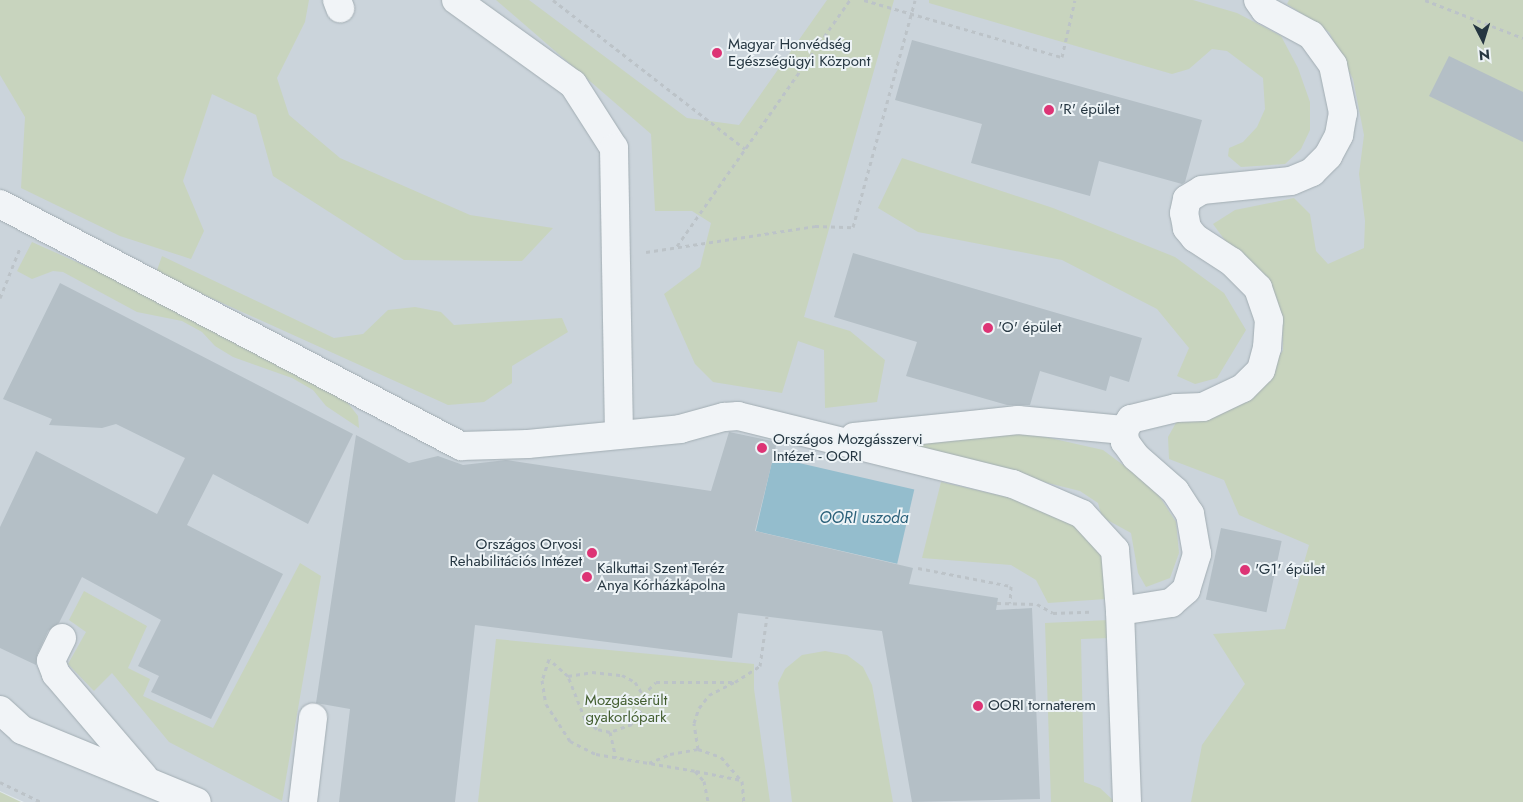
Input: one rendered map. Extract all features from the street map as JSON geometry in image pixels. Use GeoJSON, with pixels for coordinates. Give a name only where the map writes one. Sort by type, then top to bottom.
{"type":"FeatureCollection","features":[{"type":"Feature","properties":{"kind":"lane"},"geometry":{"type":"LineString","coordinates":[[456,0],[573,84],[614,148],[605,223],[617,258],[607,291],[619,434]]}},
{"type":"Feature","properties":{"kind":"lane"},"geometry":{"type":"LineString","coordinates":[[1120,611],[1171,603],[1186,590],[1197,554],[1190,514],[1175,491],[1136,457],[1125,442],[1124,430],[1131,419],[1176,408],[1203,407],[1243,388],[1261,370],[1267,348],[1269,320],[1258,288],[1232,262],[1195,238],[1187,228],[1184,213],[1188,199],[1202,190],[1298,178],[1312,172],[1323,161],[1339,135],[1343,113],[1333,65],[1311,35],[1265,10],[1258,0]]}},
{"type":"Feature","properties":{"kind":"lane"},"geometry":{"type":"LineString","coordinates":[[0,204],[461,446],[528,444],[680,429],[724,417],[738,416],[1013,484],[1082,514],[1115,550],[1120,611],[1127,802]]}},
{"type":"Feature","properties":{"kind":"lane"},"geometry":{"type":"LineString","coordinates":[[835,439],[1018,420],[1124,430]]}},
{"type":"Feature","properties":{"kind":"lane"},"geometry":{"type":"LineString","coordinates":[[62,638],[51,661],[56,674],[146,780]]}},
{"type":"Feature","properties":{"kind":"lane"},"geometry":{"type":"LineString","coordinates":[[0,710],[22,730],[198,802]]}},
{"type":"Feature","properties":{"kind":"lane"},"geometry":{"type":"LineString","coordinates":[[303,802],[313,718]]}},
{"type":"Feature","properties":{"kind":"path"},"geometry":{"type":"LineString","coordinates":[[553,0],[745,148]]}},
{"type":"Feature","properties":{"kind":"path"},"geometry":{"type":"LineString","coordinates":[[677,247],[850,0]]}},
{"type":"Feature","properties":{"kind":"path"},"geometry":{"type":"LineString","coordinates":[[864,0],[912,12],[1062,56],[1075,0]]}},
{"type":"Feature","properties":{"kind":"path"},"geometry":{"type":"LineString","coordinates":[[617,258],[815,226],[853,227],[915,0]]}},
{"type":"Feature","properties":{"kind":"path"},"geometry":{"type":"LineString","coordinates":[[1424,0],[1523,38]]}},
{"type":"Feature","properties":{"kind":"path"},"geometry":{"type":"LineString","coordinates":[[0,298],[32,220]]}},
{"type":"Feature","properties":{"kind":"path"},"geometry":{"type":"LineString","coordinates":[[918,568],[1011,586],[1010,604]]}},
{"type":"Feature","properties":{"kind":"path"},"geometry":{"type":"LineString","coordinates":[[997,604],[1037,604],[1053,613],[1120,611]]}},
{"type":"Feature","properties":{"kind":"path"},"geometry":{"type":"LineString","coordinates":[[698,749],[694,723],[699,708],[709,695],[735,682],[760,666],[767,616]]}},
{"type":"Feature","properties":{"kind":"path"},"geometry":{"type":"LineString","coordinates":[[568,676],[592,672],[622,675],[636,682],[643,695],[641,710],[632,724],[610,732],[597,728],[585,719],[568,676],[549,659],[542,680],[546,704],[570,741],[596,754],[742,781]]}},
{"type":"Feature","properties":{"kind":"path"},"geometry":{"type":"LineString","coordinates":[[643,695],[656,682],[735,682]]}},
{"type":"Feature","properties":{"kind":"path"},"geometry":{"type":"LineString","coordinates":[[610,732],[616,757]]}},
{"type":"Feature","properties":{"kind":"path"},"geometry":{"type":"LineString","coordinates":[[649,763],[670,754],[698,749],[721,757],[742,781],[744,802]]}},
{"type":"Feature","properties":{"kind":"path"},"geometry":{"type":"LineString","coordinates":[[695,771],[704,781],[708,802]]}},
{"type":"Feature","properties":{"kind":"path"},"geometry":{"type":"LineString","coordinates":[[0,782],[41,802]]}},
{"type":"Feature","properties":{"kind":"shaded area","name":"Országos Mozgásszervi Intézet - OORI"},"geometry":{"type":"Polygon","coordinates":[[[0,0],[1523,0],[1523,802],[24,802],[0,791],[0,0]]]}},
{"type":"Feature","properties":{"kind":"green space"},"geometry":{"type":"Polygon","coordinates":[[[0,0],[309,0],[305,22],[277,78],[289,115],[340,158],[470,215],[553,228],[522,261],[404,260],[273,176],[256,115],[212,94],[183,181],[204,231],[191,259],[120,236],[21,188],[25,117],[0,75],[0,0]]]}},
{"type":"Feature","properties":{"kind":"green space"},"geometry":{"type":"Polygon","coordinates":[[[496,0],[529,0],[687,118],[739,125],[827,0],[894,0],[804,317],[850,331],[885,360],[877,402],[825,408],[824,350],[798,341],[782,393],[713,382],[695,364],[664,294],[700,267],[711,223],[692,211],[655,211],[651,134],[496,0]]]}},
{"type":"Feature","properties":{"kind":"green space"},"geometry":{"type":"Polygon","coordinates":[[[929,0],[1193,0],[1237,13],[1281,36],[1298,68],[1310,102],[1310,130],[1301,149],[1285,164],[1241,167],[1228,156],[1229,148],[1243,142],[1257,127],[1265,109],[1263,78],[1227,51],[1212,49],[1189,69],[1172,74],[929,3],[929,0]]]}},
{"type":"Feature","properties":{"kind":"green space"},"geometry":{"type":"Polygon","coordinates":[[[1289,0],[1523,0],[1523,802],[1191,802],[1202,745],[1245,684],[1213,634],[1285,629],[1309,545],[1239,515],[1224,480],[1169,459],[1168,437],[1177,421],[1259,389],[1283,350],[1282,318],[1213,224],[1235,210],[1294,198],[1310,214],[1316,251],[1328,264],[1364,248],[1365,221],[1359,174],[1364,135],[1353,79],[1329,32],[1287,4],[1289,0]]]}},
{"type":"Feature","properties":{"kind":"green space"},"geometry":{"type":"Polygon","coordinates":[[[902,158],[1053,208],[1175,257],[1224,293],[1246,330],[1217,378],[1195,384],[1177,376],[1189,348],[1157,309],[1062,260],[918,232],[878,208],[902,158]]]}},
{"type":"Feature","properties":{"kind":"green space"},"geometry":{"type":"Polygon","coordinates":[[[32,242],[150,295],[340,393],[358,416],[359,428],[326,406],[313,390],[292,378],[233,357],[215,346],[202,332],[182,321],[137,312],[63,272],[53,271],[32,279],[17,271],[32,242]]]}},
{"type":"Feature","properties":{"kind":"green space"},"geometry":{"type":"Polygon","coordinates":[[[162,256],[334,338],[363,334],[388,310],[415,307],[441,312],[454,325],[562,318],[568,332],[512,366],[512,383],[484,402],[448,405],[156,273],[162,256]]]}},
{"type":"Feature","properties":{"kind":"green space"},"geometry":{"type":"Polygon","coordinates":[[[1019,431],[1103,450],[1154,488],[1176,522],[1179,553],[1170,578],[1146,587],[1138,573],[1131,533],[1102,517],[1098,503],[1080,491],[888,443],[1019,431]]]}},
{"type":"Feature","properties":{"kind":"green space"},"geometry":{"type":"Polygon","coordinates":[[[941,482],[1038,504],[1092,536],[1105,555],[1106,599],[1048,603],[1036,580],[1011,565],[922,558],[941,482]]]}},
{"type":"Feature","properties":{"kind":"green space"},"geometry":{"type":"Polygon","coordinates":[[[300,563],[321,576],[282,801],[169,742],[112,673],[94,691],[68,664],[86,632],[69,620],[84,591],[147,626],[128,668],[150,679],[143,696],[213,728],[300,563]]]}},
{"type":"Feature","properties":{"kind":"green space"},"geometry":{"type":"Polygon","coordinates":[[[1109,620],[1109,638],[1081,639],[1084,782],[1100,788],[1115,802],[1051,802],[1045,623],[1109,620]]]}},
{"type":"Feature","properties":{"kind":"green space","name":"Mozgássérült gyakorlópark"},"geometry":{"type":"Polygon","coordinates":[[[496,639],[754,664],[754,689],[770,802],[478,802],[496,639]]]}},
{"type":"Feature","properties":{"kind":"green space"},"geometry":{"type":"Polygon","coordinates":[[[825,651],[847,655],[863,667],[872,685],[893,802],[792,802],[778,683],[785,669],[802,655],[825,651]]]}},
{"type":"Feature","properties":{"kind":"green space"},"geometry":{"type":"Polygon","coordinates":[[[0,792],[21,802],[0,802],[0,792]]]}},
{"type":"Feature","properties":{"kind":"water","name":"OORI uszoda"},"geometry":{"type":"Polygon","coordinates":[[[773,457],[914,490],[897,564],[756,531],[773,457]]]}},
{"type":"Feature","properties":{"kind":"building","name":"'R' épület"},"geometry":{"type":"Polygon","coordinates":[[[912,40],[1202,120],[1185,182],[1182,184],[1099,161],[1090,196],[971,163],[982,124],[895,100],[912,40]]]}},
{"type":"Feature","properties":{"kind":"building"},"geometry":{"type":"Polygon","coordinates":[[[1449,56],[1523,92],[1523,142],[1429,96],[1449,56]]]}},
{"type":"Feature","properties":{"kind":"building","name":"'O' épület"},"geometry":{"type":"Polygon","coordinates":[[[853,253],[1142,338],[1129,382],[1110,376],[1106,391],[1040,371],[1030,405],[1007,405],[906,376],[917,342],[834,317],[853,253]]]}},
{"type":"Feature","properties":{"kind":"building"},"geometry":{"type":"Polygon","coordinates":[[[60,283],[353,434],[308,524],[213,474],[187,525],[283,574],[211,719],[151,692],[159,676],[138,666],[161,620],[82,577],[59,623],[48,631],[37,655],[36,665],[0,648],[0,527],[36,451],[157,514],[185,458],[116,424],[102,428],[49,425],[52,419],[3,399],[60,283]]]}},
{"type":"Feature","properties":{"kind":"building"},"geometry":{"type":"Polygon","coordinates":[[[729,432],[777,442],[755,531],[913,568],[909,584],[998,598],[996,610],[1032,608],[1040,799],[912,802],[882,631],[738,613],[732,658],[475,625],[455,802],[339,802],[350,709],[316,703],[356,435],[409,463],[438,456],[463,465],[506,460],[711,491],[729,432]]]}},
{"type":"Feature","properties":{"kind":"building","name":"'G1' épület"},"geometry":{"type":"Polygon","coordinates":[[[1221,528],[1282,541],[1266,612],[1206,599],[1221,528]]]}},
{"type":"Feature","properties":{"kind":"place","name":"Magyar Honvédség Egészségügyi Központ"},"geometry":{"type":"Point","coordinates":[717,53]}},
{"type":"Feature","properties":{"kind":"place","name":"'R' épület"},"geometry":{"type":"Point","coordinates":[1049,110]}},
{"type":"Feature","properties":{"kind":"place","name":"'O' épület"},"geometry":{"type":"Point","coordinates":[988,328]}},
{"type":"Feature","properties":{"kind":"place","name":"Országos Mozgásszervi Intézet - OORI"},"geometry":{"type":"Point","coordinates":[762,448]}},
{"type":"Feature","properties":{"kind":"place","name":"Országos Orvosi Rehabilitációs Intézet"},"geometry":{"type":"Point","coordinates":[592,553]}},
{"type":"Feature","properties":{"kind":"place","name":"'G1' épület"},"geometry":{"type":"Point","coordinates":[1245,570]}},
{"type":"Feature","properties":{"kind":"place","name":"Kalkuttai Szent Teréz Anya Kórházkápolna"},"geometry":{"type":"Point","coordinates":[587,577]}},
{"type":"Feature","properties":{"kind":"place","name":"OORI tornaterem"},"geometry":{"type":"Point","coordinates":[978,706]}}]}
